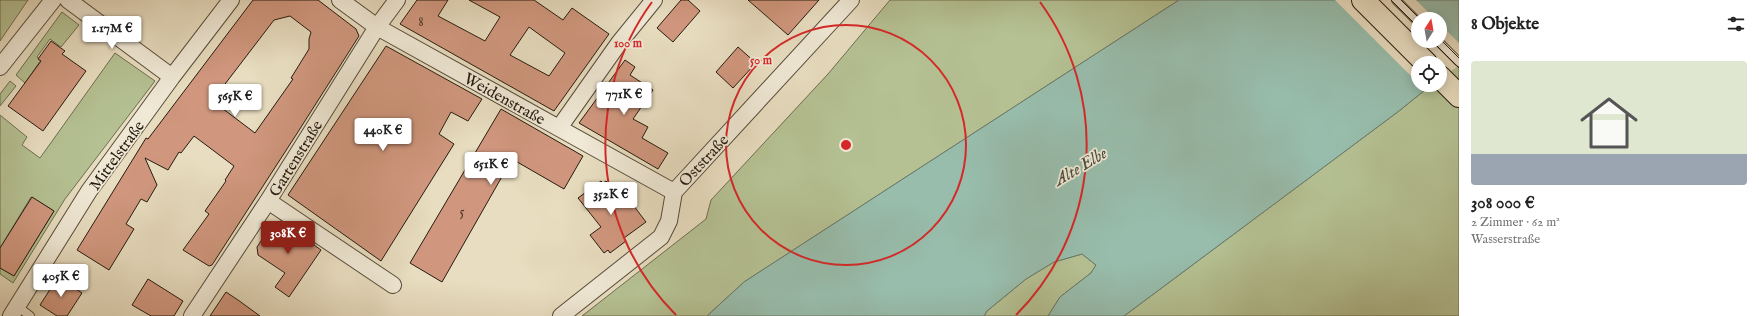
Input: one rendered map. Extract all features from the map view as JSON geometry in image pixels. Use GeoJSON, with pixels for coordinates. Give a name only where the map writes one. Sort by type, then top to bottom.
{"type":"FeatureCollection","features":[{"type":"Feature","properties":{"kind":"main road"},"geometry":{"type":"LineString","coordinates":[[1363,0],[1419,56]]}},
{"type":"Feature","properties":{"kind":"main road"},"geometry":{"type":"LineString","coordinates":[[1447,84],[1459,96]]}},
{"type":"Feature","properties":{"kind":"street"},"geometry":{"type":"LineString","coordinates":[[0,67],[53,0]]}},
{"type":"Feature","properties":{"kind":"street"},"geometry":{"type":"LineString","coordinates":[[68,0],[172,77]]}},
{"type":"Feature","properties":{"kind":"street","name":"Mittelstraße"},"geometry":{"type":"LineString","coordinates":[[14,311],[89,191],[172,77],[231,0]]}},
{"type":"Feature","properties":{"kind":"street","name":"Weidenstraße"},"geometry":{"type":"LineString","coordinates":[[340,0],[377,27],[674,192]]}},
{"type":"Feature","properties":{"kind":"street","name":"Gartenstraße"},"geometry":{"type":"LineString","coordinates":[[192,316],[268,201],[377,27],[397,0]]}},
{"type":"Feature","properties":{"kind":"street"},"geometry":{"type":"LineString","coordinates":[[559,128],[619,43],[654,0]]}},
{"type":"Feature","properties":{"kind":"street","name":"Oststraße"},"geometry":{"type":"LineString","coordinates":[[561,316],[661,237],[669,221],[674,192],[851,0]]}},
{"type":"Feature","properties":{"kind":"street"},"geometry":{"type":"LineString","coordinates":[[268,201],[393,285]]}},
{"type":"Feature","properties":{"kind":"lane"},"geometry":{"type":"LineString","coordinates":[[1396,0],[1411,15]]}},
{"type":"Feature","properties":{"kind":"lane"},"geometry":{"type":"LineString","coordinates":[[1445,48],[1459,62]]}},
{"type":"Feature","properties":{"kind":"lane"},"geometry":{"type":"LineString","coordinates":[[14,311],[30,316]]}},
{"type":"Feature","properties":{"kind":"shaded area"},"geometry":{"type":"Polygon","coordinates":[[[0,0],[28,0],[0,41],[0,0]]]}},
{"type":"Feature","properties":{"kind":"shaded area"},"geometry":{"type":"Polygon","coordinates":[[[890,0],[1179,0],[744,282],[707,316],[582,316],[706,219],[711,200],[828,74],[890,0]]]}},
{"type":"Feature","properties":{"kind":"shaded area"},"geometry":{"type":"Polygon","coordinates":[[[62,12],[79,25],[61,47],[50,39],[37,57],[41,60],[25,83],[16,75],[62,12]]]}},
{"type":"Feature","properties":{"kind":"shaded area"},"geometry":{"type":"Polygon","coordinates":[[[115,53],[155,81],[65,199],[13,283],[0,274],[0,268],[14,276],[54,211],[31,197],[0,248],[0,115],[27,137],[22,145],[40,158],[115,53]]]}},
{"type":"Feature","properties":{"kind":"shaded area"},"geometry":{"type":"Polygon","coordinates":[[[1459,62],[1459,316],[1124,316],[1422,92],[1447,92],[1447,72],[1459,62]]]}},
{"type":"Feature","properties":{"kind":"shaded area"},"geometry":{"type":"Polygon","coordinates":[[[10,81],[16,86],[0,106],[0,94],[10,81]]]}},
{"type":"Feature","properties":{"kind":"shaded area"},"geometry":{"type":"Polygon","coordinates":[[[1082,254],[1096,265],[1091,273],[1060,297],[1048,316],[984,316],[987,311],[1026,279],[1054,262],[1082,254]]]}},
{"type":"Feature","properties":{"kind":"water","name":"Alte Elbe"},"geometry":{"type":"Polygon","coordinates":[[[1179,0],[1459,0],[1459,62],[1447,62],[1447,56],[1411,56],[1411,92],[1422,92],[1124,316],[1048,316],[1060,297],[1091,273],[1096,265],[1082,254],[1054,262],[1026,279],[987,311],[984,316],[707,316],[744,282],[1179,0]]]}},
{"type":"Feature","properties":{"kind":"pier"},"geometry":{"type":"Polygon","coordinates":[[[1335,0],[1416,0],[1428,12],[1411,12],[1411,48],[1447,48],[1447,31],[1459,43],[1459,65],[1447,74],[1447,56],[1411,56],[1411,76],[1335,0]]]}},
{"type":"Feature","properties":{"kind":"building"},"geometry":{"type":"Polygon","coordinates":[[[253,0],[318,0],[356,29],[359,36],[212,265],[209,266],[183,250],[209,214],[205,211],[226,181],[225,180],[234,166],[194,136],[181,153],[179,152],[168,170],[145,158],[157,185],[147,202],[141,199],[126,224],[134,229],[109,270],[77,250],[146,138],[148,139],[253,0]],[[290,16],[274,20],[222,88],[228,91],[218,105],[255,133],[293,79],[291,78],[309,49],[311,32],[290,16]]]}},
{"type":"Feature","properties":{"kind":"building"},"geometry":{"type":"Polygon","coordinates":[[[417,0],[448,0],[438,16],[485,41],[500,17],[469,0],[534,0],[563,20],[572,8],[609,34],[554,111],[400,24],[417,0]],[[529,27],[510,55],[549,76],[565,53],[529,27]]]}},
{"type":"Feature","properties":{"kind":"building"},"geometry":{"type":"Polygon","coordinates":[[[681,0],[688,0],[700,11],[673,42],[657,28],[681,0]]]}},
{"type":"Feature","properties":{"kind":"building"},"geometry":{"type":"Polygon","coordinates":[[[748,0],[819,0],[788,35],[748,0]]]}},
{"type":"Feature","properties":{"kind":"building"},"geometry":{"type":"Polygon","coordinates":[[[51,41],[65,51],[62,54],[86,71],[43,131],[8,106],[41,61],[38,59],[51,41]]]}},
{"type":"Feature","properties":{"kind":"building"},"geometry":{"type":"Polygon","coordinates":[[[386,46],[482,99],[468,121],[451,112],[439,134],[454,144],[381,261],[288,195],[386,46]]]}},
{"type":"Feature","properties":{"kind":"building"},"geometry":{"type":"Polygon","coordinates":[[[738,47],[756,63],[733,88],[716,72],[738,47]]]}},
{"type":"Feature","properties":{"kind":"building"},"geometry":{"type":"Polygon","coordinates":[[[625,60],[635,67],[630,75],[653,90],[633,119],[648,127],[642,138],[668,153],[658,169],[579,123],[625,60]]]}},
{"type":"Feature","properties":{"kind":"building"},"geometry":{"type":"Polygon","coordinates":[[[501,109],[583,156],[564,189],[512,159],[442,282],[410,263],[501,109]]]}},
{"type":"Feature","properties":{"kind":"building"},"geometry":{"type":"Polygon","coordinates":[[[601,181],[603,183],[606,181],[618,198],[624,193],[646,222],[624,238],[626,241],[610,253],[608,250],[604,253],[590,235],[601,227],[578,198],[601,181]]]}},
{"type":"Feature","properties":{"kind":"building"},"geometry":{"type":"Polygon","coordinates":[[[32,197],[54,211],[14,276],[0,268],[0,248],[32,197]]]}},
{"type":"Feature","properties":{"kind":"building"},"geometry":{"type":"Polygon","coordinates":[[[281,221],[321,250],[289,297],[275,287],[285,273],[258,255],[257,247],[273,223],[281,221]]]}},
{"type":"Feature","properties":{"kind":"building"},"geometry":{"type":"Polygon","coordinates":[[[58,277],[82,293],[67,316],[57,316],[40,305],[58,277]]]}},
{"type":"Feature","properties":{"kind":"building"},"geometry":{"type":"Polygon","coordinates":[[[148,279],[183,301],[174,316],[151,316],[132,305],[148,279]]]}},
{"type":"Feature","properties":{"kind":"building"},"geometry":{"type":"Polygon","coordinates":[[[226,292],[238,300],[260,316],[210,316],[226,292]]]}},
{"type":"Feature","properties":{"kind":"tram line"},"geometry":{"type":"LineString","coordinates":[[1391,0],[1411,20]]}},
{"type":"Feature","properties":{"kind":"tram line"},"geometry":{"type":"LineString","coordinates":[[1401,0],[1413,12]]}},
{"type":"Feature","properties":{"kind":"tram line"},"geometry":{"type":"LineString","coordinates":[[1447,46],[1459,58]]}},
{"type":"Feature","properties":{"kind":"tram line"},"geometry":{"type":"LineString","coordinates":[[1439,48],[1459,68]]}}]}
